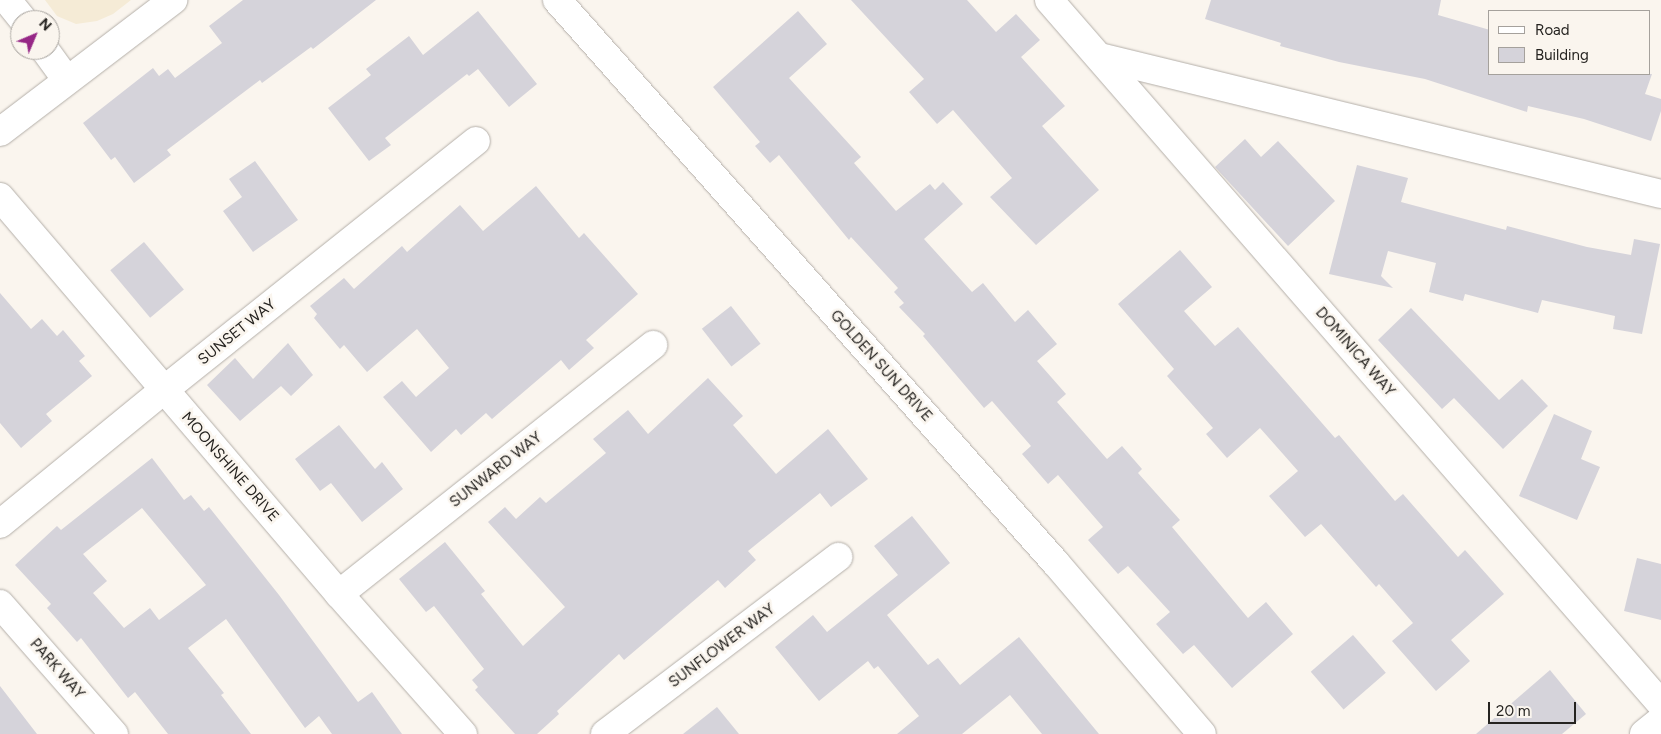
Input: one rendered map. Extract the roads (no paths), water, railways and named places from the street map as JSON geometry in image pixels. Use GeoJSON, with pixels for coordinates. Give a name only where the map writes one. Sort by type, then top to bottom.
{"type":"FeatureCollection","features":[{"type":"Feature","properties":{"kind":"street"},"geometry":{"type":"LineString","coordinates":[[7,0],[15,10]]}},
{"type":"Feature","properties":{"kind":"street"},"geometry":{"type":"LineString","coordinates":[[0,132],[173,0]]}},
{"type":"Feature","properties":{"kind":"street","name":"GOLDEN SUN DRIVE"},"geometry":{"type":"LineString","coordinates":[[557,0],[1056,562],[1202,734]]}},
{"type":"Feature","properties":{"kind":"street","name":"DOMINICA WAY"},"geometry":{"type":"LineString","coordinates":[[1049,0],[1661,704]]}},
{"type":"Feature","properties":{"kind":"street"},"geometry":{"type":"LineString","coordinates":[[1100,57],[1661,194]]}},
{"type":"Feature","properties":{"kind":"street"},"geometry":{"type":"LineString","coordinates":[[52,60],[67,80]]}},
{"type":"Feature","properties":{"kind":"street","name":"SUNSET WAY"},"geometry":{"type":"LineString","coordinates":[[0,524],[164,390],[476,141]]}},
{"type":"Feature","properties":{"kind":"street","name":"MOONSHINE DRIVE"},"geometry":{"type":"LineString","coordinates":[[0,197],[339,594],[463,734]]}},
{"type":"Feature","properties":{"kind":"street","name":"SUNWARD WAY"},"geometry":{"type":"LineString","coordinates":[[339,594],[653,345]]}},
{"type":"Feature","properties":{"kind":"street","name":"SUNFLOWER WAY"},"geometry":{"type":"LineString","coordinates":[[605,734],[838,557]]}},
{"type":"Feature","properties":{"kind":"street","name":"PARK WAY"},"geometry":{"type":"LineString","coordinates":[[0,604],[114,734]]}},
{"type":"Feature","properties":{"kind":"street"},"geometry":{"type":"LineString","coordinates":[[1644,734],[1661,720]]}}]}
